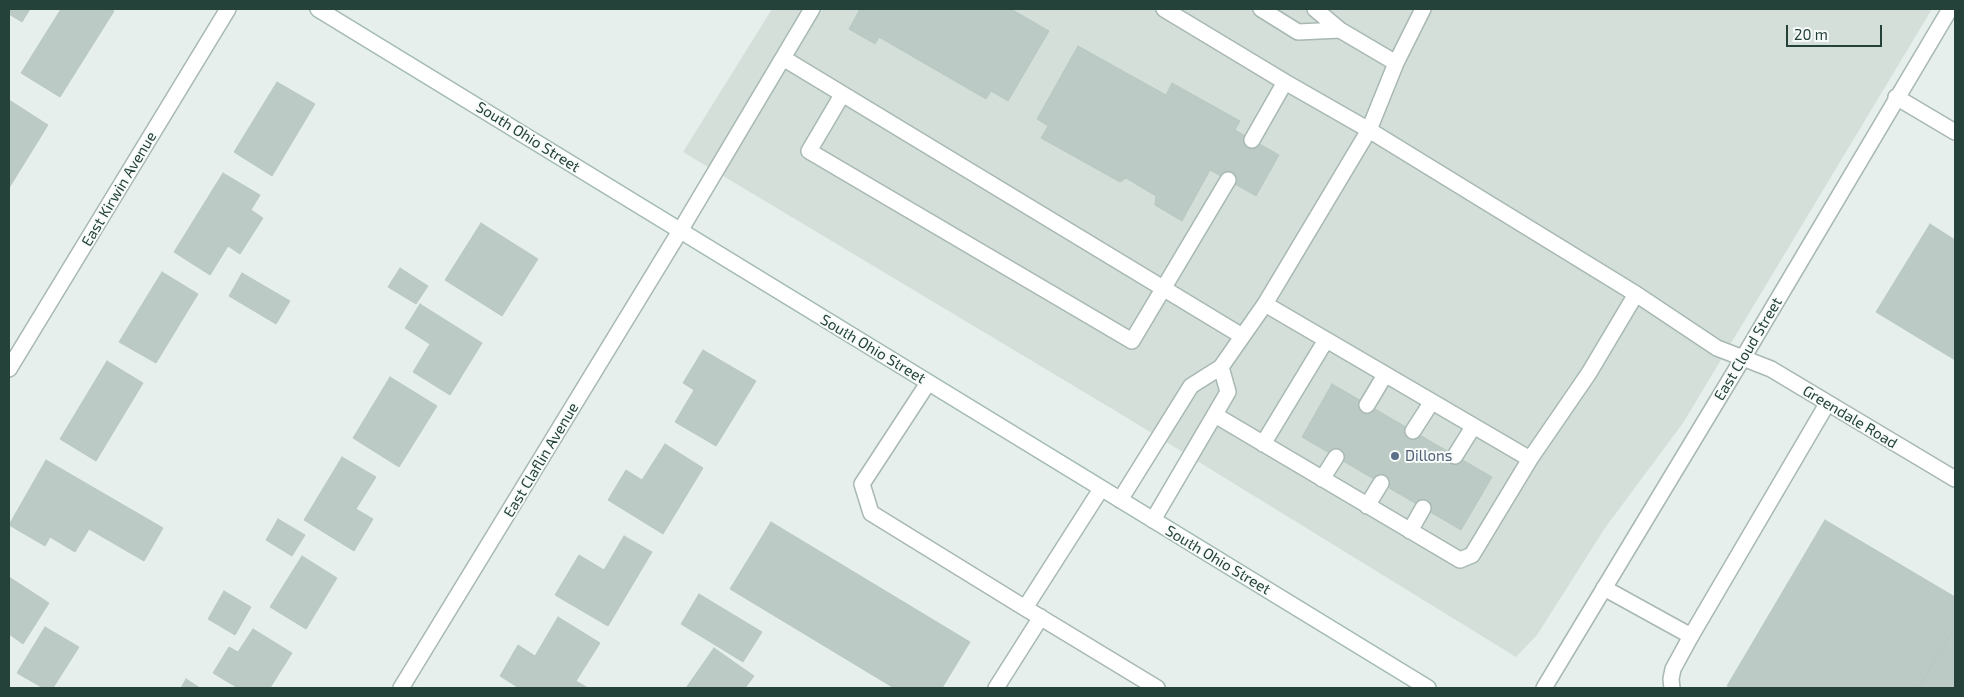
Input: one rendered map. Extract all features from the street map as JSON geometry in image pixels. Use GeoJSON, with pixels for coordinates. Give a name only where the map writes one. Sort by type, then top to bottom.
{"type":"FeatureCollection","features":[{"type":"Feature","properties":{"kind":"street","name":"East Kirwin Avenue"},"geometry":{"type":"LineString","coordinates":[[9,369],[228,9]]}},
{"type":"Feature","properties":{"kind":"street","name":"South Ohio Street"},"geometry":{"type":"LineString","coordinates":[[318,9],[1428,688]]}},
{"type":"Feature","properties":{"kind":"street","name":"East Claflin Avenue"},"geometry":{"type":"LineString","coordinates":[[401,688],[680,231],[812,9]]}},
{"type":"Feature","properties":{"kind":"street","name":"Greendale Road"},"geometry":{"type":"LineString","coordinates":[[1164,9],[1369,130],[1636,294],[1717,348],[1771,369],[1955,479]]}},
{"type":"Feature","properties":{"kind":"street"},"geometry":{"type":"LineString","coordinates":[[1261,9],[1298,32],[1340,30]]}},
{"type":"Feature","properties":{"kind":"street"},"geometry":{"type":"LineString","coordinates":[[1315,9],[1340,30],[1396,63]]}},
{"type":"Feature","properties":{"kind":"street"},"geometry":{"type":"LineString","coordinates":[[1120,500],[1190,386],[1221,367],[1265,304],[1369,130],[1396,63],[1423,9]]}},
{"type":"Feature","properties":{"kind":"street","name":"East Cloud Street"},"geometry":{"type":"LineString","coordinates":[[1544,688],[1950,9]]}},
{"type":"Feature","properties":{"kind":"street"},"geometry":{"type":"LineString","coordinates":[[783,58],[1242,336]]}},
{"type":"Feature","properties":{"kind":"street"},"geometry":{"type":"LineString","coordinates":[[1252,140],[1285,82]]}},
{"type":"Feature","properties":{"kind":"street"},"geometry":{"type":"LineString","coordinates":[[842,95],[809,151],[1132,341],[1228,180]]}},
{"type":"Feature","properties":{"kind":"street"},"geometry":{"type":"LineString","coordinates":[[1896,97],[1955,132]]}},
{"type":"Feature","properties":{"kind":"street"},"geometry":{"type":"LineString","coordinates":[[1215,415],[1460,560],[1472,556],[1530,459],[1589,373],[1636,294]]}},
{"type":"Feature","properties":{"kind":"street"},"geometry":{"type":"LineString","coordinates":[[1265,304],[1431,403],[1530,459]]}},
{"type":"Feature","properties":{"kind":"street"},"geometry":{"type":"LineString","coordinates":[[1262,444],[1326,340]]}},
{"type":"Feature","properties":{"kind":"street"},"geometry":{"type":"LineString","coordinates":[[1153,520],[1228,392],[1221,367]]}},
{"type":"Feature","properties":{"kind":"street"},"geometry":{"type":"LineString","coordinates":[[1367,404],[1385,375]]}},
{"type":"Feature","properties":{"kind":"street"},"geometry":{"type":"LineString","coordinates":[[928,383],[862,484],[871,513],[1157,688]]}},
{"type":"Feature","properties":{"kind":"street"},"geometry":{"type":"LineString","coordinates":[[1413,431],[1431,403]]}},
{"type":"Feature","properties":{"kind":"street"},"geometry":{"type":"LineString","coordinates":[[1672,688],[1673,669],[1691,636],[1827,404]]}},
{"type":"Feature","properties":{"kind":"street"},"geometry":{"type":"LineString","coordinates":[[1455,456],[1474,427]]}},
{"type":"Feature","properties":{"kind":"street"},"geometry":{"type":"LineString","coordinates":[[1322,479],[1336,457]]}},
{"type":"Feature","properties":{"kind":"street"},"geometry":{"type":"LineString","coordinates":[[1367,506],[1381,483]]}},
{"type":"Feature","properties":{"kind":"street"},"geometry":{"type":"LineString","coordinates":[[1025,608],[1101,489]]}},
{"type":"Feature","properties":{"kind":"street"},"geometry":{"type":"LineString","coordinates":[[1410,531],[1423,508]]}},
{"type":"Feature","properties":{"kind":"street"},"geometry":{"type":"LineString","coordinates":[[1604,588],[1691,636]]}},
{"type":"Feature","properties":{"kind":"street"},"geometry":{"type":"LineString","coordinates":[[996,688],[1041,617]]}},
{"type":"Feature","properties":{"kind":"shaded area"},"geometry":{"type":"Polygon","coordinates":[[[772,9],[1932,9],[1683,423],[1605,528],[1537,635],[1516,657],[1124,416],[683,152],[772,9]]]}},
{"type":"Feature","properties":{"kind":"building"},"geometry":{"type":"Polygon","coordinates":[[[9,9],[30,9],[22,22],[9,14],[9,9]]]}},
{"type":"Feature","properties":{"kind":"building"},"geometry":{"type":"Polygon","coordinates":[[[61,9],[111,9],[114,11],[60,97],[21,73],[61,9]]]}},
{"type":"Feature","properties":{"kind":"building"},"geometry":{"type":"Polygon","coordinates":[[[860,9],[1011,9],[1049,31],[1008,101],[991,91],[986,99],[879,37],[875,44],[849,29],[860,9]]]}},
{"type":"Feature","properties":{"kind":"building"},"geometry":{"type":"Polygon","coordinates":[[[1078,46],[1166,95],[1172,83],[1240,121],[1235,130],[1279,155],[1256,196],[1210,170],[1182,221],[1155,205],[1156,196],[1126,178],[1120,182],[1041,138],[1048,126],[1037,119],[1078,46]]]}},
{"type":"Feature","properties":{"kind":"building"},"geometry":{"type":"Polygon","coordinates":[[[277,82],[315,104],[272,176],[234,152],[277,82]]]}},
{"type":"Feature","properties":{"kind":"building"},"geometry":{"type":"Polygon","coordinates":[[[9,100],[48,125],[9,188],[9,100]]]}},
{"type":"Feature","properties":{"kind":"building"},"geometry":{"type":"Polygon","coordinates":[[[223,173],[260,195],[251,210],[263,218],[240,254],[228,246],[210,275],[174,252],[223,173]]]}},
{"type":"Feature","properties":{"kind":"building"},"geometry":{"type":"Polygon","coordinates":[[[481,223],[538,259],[502,316],[445,280],[481,223]]]}},
{"type":"Feature","properties":{"kind":"building"},"geometry":{"type":"Polygon","coordinates":[[[1930,224],[1955,240],[1955,360],[1876,312],[1930,224]]]}},
{"type":"Feature","properties":{"kind":"building"},"geometry":{"type":"Polygon","coordinates":[[[400,268],[428,286],[416,304],[388,287],[400,268]]]}},
{"type":"Feature","properties":{"kind":"building"},"geometry":{"type":"Polygon","coordinates":[[[162,272],[198,294],[156,363],[119,342],[162,272]]]}},
{"type":"Feature","properties":{"kind":"building"},"geometry":{"type":"Polygon","coordinates":[[[242,273],[290,301],[276,324],[229,296],[242,273]]]}},
{"type":"Feature","properties":{"kind":"building"},"geometry":{"type":"Polygon","coordinates":[[[420,304],[482,343],[450,395],[413,372],[430,344],[405,328],[420,304]]]}},
{"type":"Feature","properties":{"kind":"building"},"geometry":{"type":"Polygon","coordinates":[[[703,350],[756,381],[716,446],[675,422],[694,390],[683,383],[703,350]]]}},
{"type":"Feature","properties":{"kind":"building"},"geometry":{"type":"Polygon","coordinates":[[[107,361],[143,383],[96,461],[60,439],[107,361]]]}},
{"type":"Feature","properties":{"kind":"building"},"geometry":{"type":"Polygon","coordinates":[[[390,377],[437,406],[399,467],[353,438],[390,377]]]}},
{"type":"Feature","properties":{"kind":"building","name":"Dillons"},"geometry":{"type":"Polygon","coordinates":[[[1332,384],[1492,477],[1461,530],[1302,437],[1332,384]]]}},
{"type":"Feature","properties":{"kind":"building"},"geometry":{"type":"Polygon","coordinates":[[[665,444],[703,468],[663,534],[608,500],[626,470],[642,480],[665,444]]]}},
{"type":"Feature","properties":{"kind":"building"},"geometry":{"type":"Polygon","coordinates":[[[342,457],[376,477],[356,509],[373,519],[354,551],[304,520],[342,457]]]}},
{"type":"Feature","properties":{"kind":"building"},"geometry":{"type":"Polygon","coordinates":[[[46,460],[163,528],[144,561],[89,529],[75,552],[50,537],[45,546],[9,525],[46,460]]]}},
{"type":"Feature","properties":{"kind":"building"},"geometry":{"type":"Polygon","coordinates":[[[278,519],[305,535],[292,556],[266,540],[278,519]]]}},
{"type":"Feature","properties":{"kind":"building"},"geometry":{"type":"Polygon","coordinates":[[[1825,520],[1955,597],[1955,626],[1918,688],[1731,688],[1727,686],[1825,520]]]}},
{"type":"Feature","properties":{"kind":"building"},"geometry":{"type":"Polygon","coordinates":[[[771,522],[970,642],[942,688],[894,688],[730,589],[771,522]]]}},
{"type":"Feature","properties":{"kind":"building"},"geometry":{"type":"Polygon","coordinates":[[[624,536],[652,552],[608,626],[555,595],[579,555],[604,570],[624,536]]]}},
{"type":"Feature","properties":{"kind":"building"},"geometry":{"type":"Polygon","coordinates":[[[302,556],[337,578],[306,629],[270,607],[302,556]]]}},
{"type":"Feature","properties":{"kind":"building"},"geometry":{"type":"Polygon","coordinates":[[[9,577],[49,603],[23,644],[9,634],[9,577]]]}},
{"type":"Feature","properties":{"kind":"building"},"geometry":{"type":"Polygon","coordinates":[[[224,591],[251,607],[235,635],[208,619],[224,591]]]}},
{"type":"Feature","properties":{"kind":"building"},"geometry":{"type":"Polygon","coordinates":[[[699,594],[762,632],[743,662],[681,624],[699,594]]]}},
{"type":"Feature","properties":{"kind":"building"},"geometry":{"type":"Polygon","coordinates":[[[558,617],[600,643],[576,681],[588,688],[519,688],[500,676],[518,645],[535,656],[558,617]]]}},
{"type":"Feature","properties":{"kind":"building"},"geometry":{"type":"Polygon","coordinates":[[[1955,626],[1955,688],[1918,688],[1955,626]]]}},
{"type":"Feature","properties":{"kind":"building"},"geometry":{"type":"Polygon","coordinates":[[[45,627],[79,647],[53,688],[43,688],[17,673],[45,627]]]}},
{"type":"Feature","properties":{"kind":"building"},"geometry":{"type":"Polygon","coordinates":[[[253,629],[292,653],[270,688],[238,688],[213,673],[229,647],[238,652],[253,629]]]}},
{"type":"Feature","properties":{"kind":"building"},"geometry":{"type":"Polygon","coordinates":[[[714,648],[754,676],[745,688],[686,688],[714,648]]]}},
{"type":"Feature","properties":{"kind":"building"},"geometry":{"type":"Polygon","coordinates":[[[186,679],[200,688],[181,688],[186,679]]]}},
{"type":"Feature","properties":{"kind":"place","name":"Dillons"},"geometry":{"type":"Point","coordinates":[1395,456]}}]}
